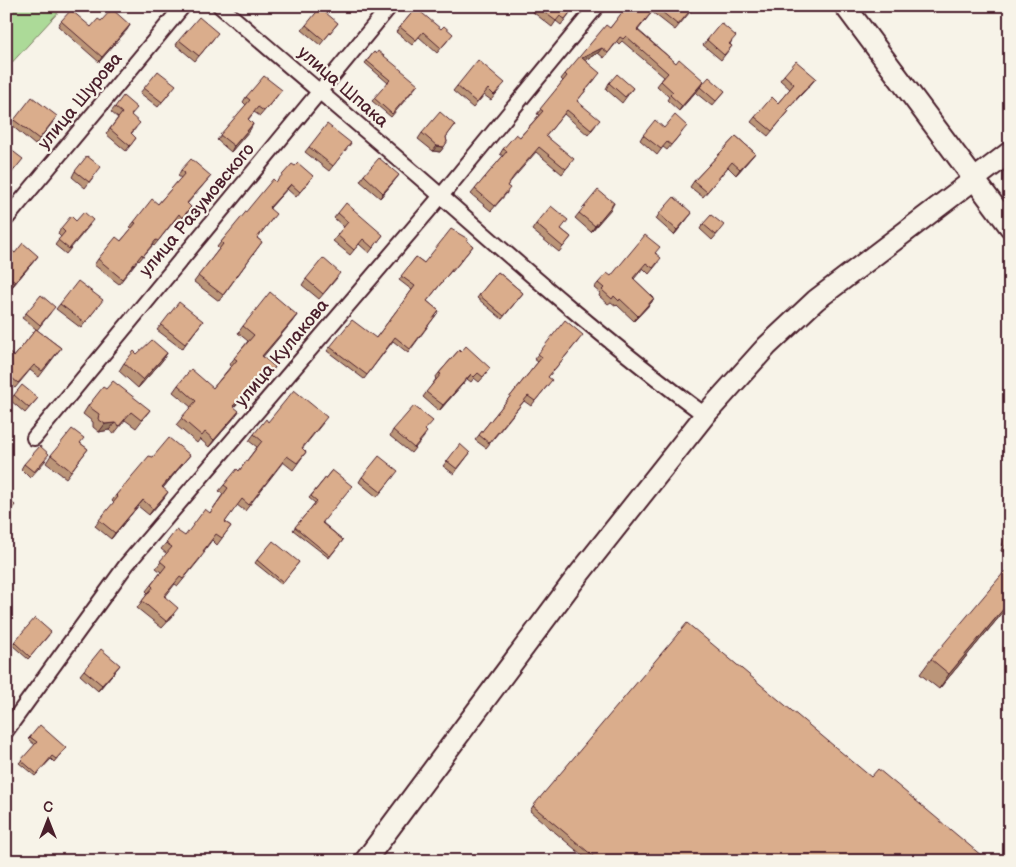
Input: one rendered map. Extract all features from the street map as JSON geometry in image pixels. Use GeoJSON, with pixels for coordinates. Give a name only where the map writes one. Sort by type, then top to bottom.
{"type":"FeatureCollection","features":[{"type":"Feature","properties":{"kind":"street","name":"улица Шурова"},"geometry":{"type":"LineString","coordinates":[[6,219],[184,6]]}},
{"type":"Feature","properties":{"kind":"street","name":"улица Шпака"},"geometry":{"type":"LineString","coordinates":[[220,6],[441,196],[506,255],[646,371],[705,415]]}},
{"type":"Feature","properties":{"kind":"street","name":"улица Разумовского"},"geometry":{"type":"LineString","coordinates":[[34,438],[390,6]]}},
{"type":"Feature","properties":{"kind":"street","name":"улица Кулакова"},"geometry":{"type":"LineString","coordinates":[[6,731],[126,564],[441,196],[597,6]]}},
{"type":"Feature","properties":{"kind":"street"},"geometry":{"type":"LineString","coordinates":[[845,6],[1010,227]]}},
{"type":"Feature","properties":{"kind":"street"},"geometry":{"type":"LineString","coordinates":[[364,861],[572,583],[705,415],[767,346],[816,300],[1010,152]]}},
{"type":"Feature","properties":{"kind":"green space"},"geometry":{"type":"Polygon","coordinates":[[[6,6],[64,6],[6,69],[6,6]]]}},
{"type":"Feature","properties":{"kind":"building"},"geometry":{"type":"Polygon","coordinates":[[[536,6],[575,6],[565,19],[560,16],[556,21],[536,6]]]}},
{"type":"Feature","properties":{"kind":"building"},"geometry":{"type":"Polygon","coordinates":[[[627,6],[674,6],[676,8],[678,6],[694,6],[678,25],[656,7],[637,30],[676,63],[679,59],[704,81],[682,106],[670,95],[673,92],[661,81],[668,73],[626,36],[623,39],[620,37],[608,53],[602,48],[582,58],[600,73],[577,101],[600,120],[591,130],[567,110],[546,136],[574,159],[566,169],[539,147],[514,176],[507,186],[510,188],[495,206],[475,189],[507,151],[503,149],[516,134],[520,137],[543,111],[540,109],[567,76],[565,74],[606,25],[610,28],[627,6]]]}},
{"type":"Feature","properties":{"kind":"building"},"geometry":{"type":"Polygon","coordinates":[[[320,8],[338,23],[324,40],[306,25],[320,8]]]}},
{"type":"Feature","properties":{"kind":"building"},"geometry":{"type":"Polygon","coordinates":[[[416,8],[441,29],[444,26],[453,34],[441,48],[423,32],[416,40],[400,27],[416,8]]]}},
{"type":"Feature","properties":{"kind":"building"},"geometry":{"type":"Polygon","coordinates":[[[112,9],[130,25],[102,57],[61,21],[71,10],[91,27],[98,19],[101,21],[112,9]]]}},
{"type":"Feature","properties":{"kind":"building"},"geometry":{"type":"Polygon","coordinates":[[[199,17],[218,33],[199,56],[179,40],[199,17]]]}},
{"type":"Feature","properties":{"kind":"building"},"geometry":{"type":"Polygon","coordinates":[[[721,23],[736,36],[729,44],[732,46],[724,55],[707,40],[721,23]]]}},
{"type":"Feature","properties":{"kind":"building"},"geometry":{"type":"Polygon","coordinates":[[[378,51],[418,84],[392,114],[374,98],[390,80],[367,61],[374,52],[376,54],[378,51]]]}},
{"type":"Feature","properties":{"kind":"building"},"geometry":{"type":"Polygon","coordinates":[[[478,60],[505,83],[494,95],[488,89],[477,103],[457,86],[478,60]]]}},
{"type":"Feature","properties":{"kind":"building"},"geometry":{"type":"Polygon","coordinates":[[[796,61],[816,78],[787,109],[789,111],[772,131],[755,117],[772,97],[778,103],[794,84],[784,75],[796,61]]]}},
{"type":"Feature","properties":{"kind":"building"},"geometry":{"type":"Polygon","coordinates":[[[158,71],[176,85],[162,102],[144,88],[158,71]]]}},
{"type":"Feature","properties":{"kind":"building"},"geometry":{"type":"Polygon","coordinates":[[[617,74],[633,88],[625,97],[609,83],[617,74]]]}},
{"type":"Feature","properties":{"kind":"building"},"geometry":{"type":"Polygon","coordinates":[[[264,76],[282,90],[264,111],[258,107],[248,119],[253,124],[234,146],[220,135],[250,100],[246,97],[264,76]]]}},
{"type":"Feature","properties":{"kind":"building"},"geometry":{"type":"Polygon","coordinates":[[[709,77],[725,91],[716,101],[700,87],[709,77]]]}},
{"type":"Feature","properties":{"kind":"building"},"geometry":{"type":"Polygon","coordinates":[[[123,96],[137,108],[131,115],[140,123],[131,133],[136,138],[130,146],[110,129],[122,113],[115,107],[123,96]]]}},
{"type":"Feature","properties":{"kind":"building"},"geometry":{"type":"Polygon","coordinates":[[[32,97],[57,116],[39,139],[14,120],[32,97]]]}},
{"type":"Feature","properties":{"kind":"building"},"geometry":{"type":"Polygon","coordinates":[[[440,112],[455,125],[446,137],[447,142],[444,147],[437,146],[422,133],[440,112]]]}},
{"type":"Feature","properties":{"kind":"building"},"geometry":{"type":"Polygon","coordinates":[[[675,115],[687,126],[671,145],[667,142],[661,149],[643,135],[655,120],[664,128],[675,115]]]}},
{"type":"Feature","properties":{"kind":"building"},"geometry":{"type":"Polygon","coordinates":[[[327,124],[351,143],[333,166],[309,147],[327,124]]]}},
{"type":"Feature","properties":{"kind":"building"},"geometry":{"type":"Polygon","coordinates":[[[736,136],[755,153],[740,169],[732,162],[707,192],[694,181],[736,136]]]}},
{"type":"Feature","properties":{"kind":"building"},"geometry":{"type":"Polygon","coordinates":[[[6,146],[23,159],[6,180],[6,146]]]}},
{"type":"Feature","properties":{"kind":"building"},"geometry":{"type":"Polygon","coordinates":[[[87,156],[101,167],[89,182],[75,171],[87,156]]]}},
{"type":"Feature","properties":{"kind":"building"},"geometry":{"type":"Polygon","coordinates":[[[379,158],[399,175],[383,193],[364,175],[379,158]]]}},
{"type":"Feature","properties":{"kind":"building"},"geometry":{"type":"Polygon","coordinates":[[[191,159],[211,176],[187,203],[191,207],[182,218],[179,214],[158,241],[156,240],[143,256],[142,254],[122,279],[98,259],[116,237],[121,241],[152,199],[158,204],[185,173],[181,170],[191,159]]]}},
{"type":"Feature","properties":{"kind":"building"},"geometry":{"type":"Polygon","coordinates":[[[298,163],[313,176],[300,192],[291,184],[269,208],[276,214],[257,238],[262,242],[223,295],[198,276],[223,244],[221,242],[273,179],[276,182],[292,164],[295,166],[298,163]]]}},
{"type":"Feature","properties":{"kind":"building"},"geometry":{"type":"Polygon","coordinates":[[[598,190],[614,203],[595,226],[579,213],[598,190]]]}},
{"type":"Feature","properties":{"kind":"building"},"geometry":{"type":"Polygon","coordinates":[[[674,197],[692,213],[677,230],[659,214],[674,197]]]}},
{"type":"Feature","properties":{"kind":"building"},"geometry":{"type":"Polygon","coordinates":[[[346,203],[383,235],[373,248],[363,239],[354,250],[337,235],[348,222],[338,213],[346,203]]]}},
{"type":"Feature","properties":{"kind":"building"},"geometry":{"type":"Polygon","coordinates":[[[551,206],[568,220],[561,229],[571,237],[563,247],[536,224],[551,206]]]}},
{"type":"Feature","properties":{"kind":"building"},"geometry":{"type":"Polygon","coordinates":[[[84,212],[93,220],[69,249],[58,240],[65,232],[61,228],[71,216],[76,221],[84,212]]]}},
{"type":"Feature","properties":{"kind":"building"},"geometry":{"type":"Polygon","coordinates":[[[711,215],[724,225],[716,235],[703,224],[711,215]]]}},
{"type":"Feature","properties":{"kind":"building"},"geometry":{"type":"Polygon","coordinates":[[[451,229],[468,239],[467,241],[473,246],[427,301],[439,311],[410,349],[395,337],[367,375],[330,347],[352,320],[376,338],[415,286],[401,276],[416,257],[424,263],[451,229]]]}},
{"type":"Feature","properties":{"kind":"building"},"geometry":{"type":"Polygon","coordinates":[[[645,235],[660,247],[655,253],[661,258],[653,268],[646,263],[633,278],[654,298],[638,316],[620,299],[619,301],[614,296],[612,299],[602,290],[604,288],[598,283],[607,273],[611,276],[645,235]]]}},
{"type":"Feature","properties":{"kind":"building"},"geometry":{"type":"Polygon","coordinates":[[[23,243],[38,256],[15,282],[6,274],[6,255],[11,250],[15,253],[23,243]]]}},
{"type":"Feature","properties":{"kind":"building"},"geometry":{"type":"Polygon","coordinates":[[[323,258],[340,273],[323,294],[306,279],[323,258]]]}},
{"type":"Feature","properties":{"kind":"building"},"geometry":{"type":"Polygon","coordinates":[[[498,272],[523,293],[504,316],[479,295],[498,272]]]}},
{"type":"Feature","properties":{"kind":"building"},"geometry":{"type":"Polygon","coordinates":[[[78,281],[103,300],[85,323],[60,304],[78,281]]]}},
{"type":"Feature","properties":{"kind":"building"},"geometry":{"type":"Polygon","coordinates":[[[270,292],[297,315],[262,356],[275,367],[253,393],[249,389],[233,406],[239,411],[214,440],[205,432],[202,436],[181,418],[196,401],[178,385],[191,369],[213,388],[237,360],[234,358],[254,335],[243,326],[270,292]]]}},
{"type":"Feature","properties":{"kind":"building"},"geometry":{"type":"Polygon","coordinates":[[[41,295],[55,307],[40,325],[26,313],[41,295]]]}},
{"type":"Feature","properties":{"kind":"building"},"geometry":{"type":"Polygon","coordinates":[[[179,302],[203,321],[185,344],[161,325],[179,302]]]}},
{"type":"Feature","properties":{"kind":"building"},"geometry":{"type":"Polygon","coordinates":[[[565,320],[583,335],[548,377],[552,380],[535,401],[528,396],[489,443],[479,435],[542,357],[538,354],[565,320]]]}},
{"type":"Feature","properties":{"kind":"building"},"geometry":{"type":"Polygon","coordinates":[[[36,329],[61,348],[42,371],[34,365],[18,383],[6,373],[6,350],[14,357],[36,329]]]}},
{"type":"Feature","properties":{"kind":"building"},"geometry":{"type":"Polygon","coordinates":[[[152,340],[167,353],[143,380],[124,363],[134,351],[137,354],[152,340]]]}},
{"type":"Feature","properties":{"kind":"building"},"geometry":{"type":"Polygon","coordinates":[[[466,346],[490,368],[483,377],[478,373],[474,377],[471,374],[443,405],[426,392],[441,374],[439,373],[459,350],[461,352],[466,346]]]}},
{"type":"Feature","properties":{"kind":"building"},"geometry":{"type":"Polygon","coordinates":[[[113,381],[150,410],[141,420],[131,412],[119,426],[115,423],[105,424],[98,419],[99,414],[88,406],[103,387],[106,389],[113,381]]]}},
{"type":"Feature","properties":{"kind":"building"},"geometry":{"type":"Polygon","coordinates":[[[22,385],[38,398],[29,408],[14,395],[22,385]]]}},
{"type":"Feature","properties":{"kind":"building"},"geometry":{"type":"Polygon","coordinates":[[[294,390],[327,417],[302,448],[306,452],[297,463],[287,456],[249,505],[242,499],[225,522],[231,526],[222,538],[216,534],[203,551],[205,552],[183,579],[180,577],[164,596],[178,608],[167,622],[142,601],[153,587],[151,585],[166,566],[160,561],[172,547],[166,543],[176,530],[185,536],[205,509],[210,513],[228,488],[224,485],[237,469],[239,471],[262,441],[254,434],[266,419],[268,422],[294,390]]]}},
{"type":"Feature","properties":{"kind":"building"},"geometry":{"type":"Polygon","coordinates":[[[414,406],[433,421],[414,448],[393,430],[414,406]]]}},
{"type":"Feature","properties":{"kind":"building"},"geometry":{"type":"Polygon","coordinates":[[[72,429],[84,438],[80,443],[88,449],[71,471],[51,455],[72,429]]]}},
{"type":"Feature","properties":{"kind":"building"},"geometry":{"type":"Polygon","coordinates":[[[169,438],[190,455],[162,487],[168,492],[153,509],[143,500],[115,533],[99,520],[118,497],[116,495],[149,456],[153,457],[169,438]]]}},
{"type":"Feature","properties":{"kind":"building"},"geometry":{"type":"Polygon","coordinates":[[[460,444],[470,453],[457,469],[447,461],[460,444]]]}},
{"type":"Feature","properties":{"kind":"building"},"geometry":{"type":"Polygon","coordinates":[[[40,446],[49,454],[34,472],[24,464],[40,446]]]}},
{"type":"Feature","properties":{"kind":"building"},"geometry":{"type":"Polygon","coordinates":[[[379,456],[398,471],[381,492],[362,477],[379,456]]]}},
{"type":"Feature","properties":{"kind":"building"},"geometry":{"type":"Polygon","coordinates":[[[332,470],[352,486],[322,523],[343,540],[330,556],[295,527],[317,501],[311,496],[332,470]]]}},
{"type":"Feature","properties":{"kind":"building"},"geometry":{"type":"Polygon","coordinates":[[[6,498],[15,505],[6,516],[6,498]]]}},
{"type":"Feature","properties":{"kind":"building"},"geometry":{"type":"Polygon","coordinates":[[[273,541],[299,562],[283,582],[257,560],[273,541]]]}},
{"type":"Feature","properties":{"kind":"building"},"geometry":{"type":"Polygon","coordinates":[[[1005,571],[1010,575],[1010,601],[949,674],[931,659],[1005,571]]]}},
{"type":"Feature","properties":{"kind":"building"},"geometry":{"type":"Polygon","coordinates":[[[6,589],[11,592],[6,598],[6,589]]]}},
{"type":"Feature","properties":{"kind":"building"},"geometry":{"type":"Polygon","coordinates":[[[35,618],[51,632],[30,657],[14,642],[35,618]]]}},
{"type":"Feature","properties":{"kind":"building"},"geometry":{"type":"Polygon","coordinates":[[[687,623],[871,777],[878,769],[988,861],[599,861],[533,806],[687,623]]]}},
{"type":"Feature","properties":{"kind":"building"},"geometry":{"type":"Polygon","coordinates":[[[101,649],[120,665],[102,685],[84,670],[101,649]]]}},
{"type":"Feature","properties":{"kind":"building"},"geometry":{"type":"Polygon","coordinates":[[[40,725],[66,748],[56,759],[52,756],[37,774],[21,760],[37,742],[30,737],[40,725]]]}}]}
